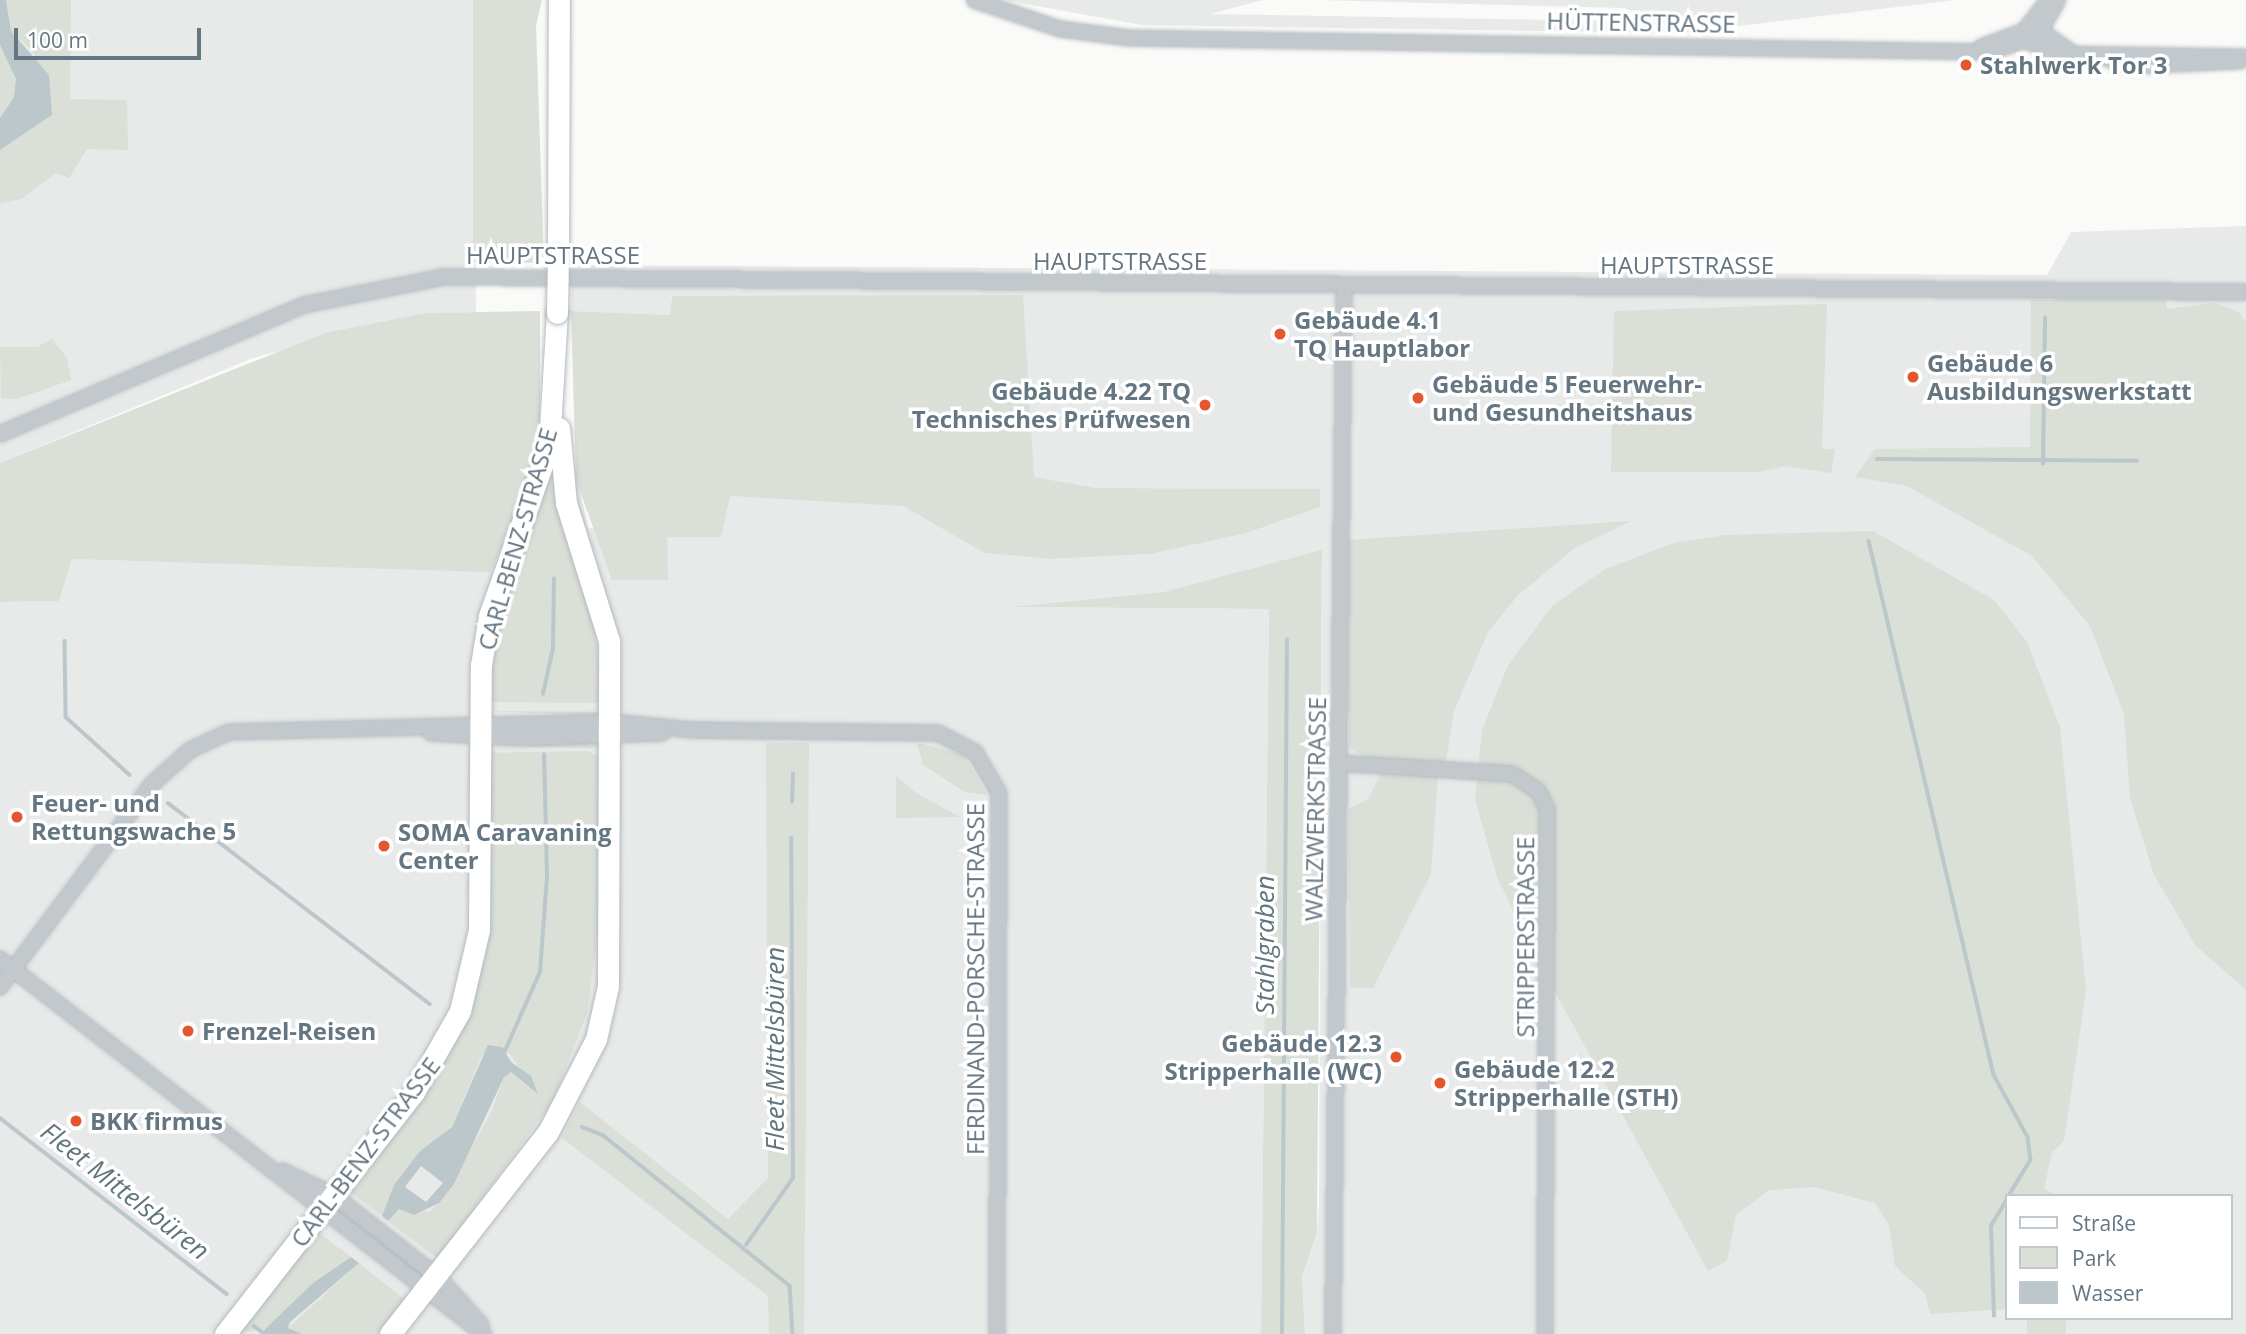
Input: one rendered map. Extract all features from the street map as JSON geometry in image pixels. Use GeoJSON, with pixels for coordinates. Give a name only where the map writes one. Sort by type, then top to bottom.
{"type":"FeatureCollection","features":[{"type":"Feature","properties":{"kind":"street","name":"CARL-BENZ-STRASSE"},"geometry":{"type":"LineString","coordinates":[[225,1334],[438,1059],[460,1012],[479,930],[480,730],[489,616],[549,446],[556,378],[559,0]]}},
{"type":"Feature","properties":{"kind":"street","name":"HÜTTENSTRASSE"},"geometry":{"type":"LineString","coordinates":[[974,0],[1060,29],[1129,38],[1977,48],[1991,52],[2034,32]]}},
{"type":"Feature","properties":{"kind":"street"},"geometry":{"type":"LineString","coordinates":[[2034,32],[2048,0]]}},
{"type":"Feature","properties":{"kind":"street"},"geometry":{"type":"LineString","coordinates":[[2034,32],[2058,0]]}},
{"type":"Feature","properties":{"kind":"street"},"geometry":{"type":"LineString","coordinates":[[2034,32],[2075,55],[2102,56],[2131,66],[2246,59]]}},
{"type":"Feature","properties":{"kind":"street","name":"HAUPTSTRASSE"},"geometry":{"type":"LineString","coordinates":[[0,434],[21,422],[303,305],[443,277],[2246,292]]}},
{"type":"Feature","properties":{"kind":"street","name":"WALZWERKSTRASSE"},"geometry":{"type":"LineString","coordinates":[[1333,1334],[1344,285]]}},
{"type":"Feature","properties":{"kind":"street","name":"CARL-BENZ-STRASSE"},"geometry":{"type":"LineString","coordinates":[[390,1334],[433,1284],[534,1154],[596,1039],[608,986],[611,730],[608,641],[566,503],[556,378]]}},
{"type":"Feature","properties":{"kind":"street"},"geometry":{"type":"LineString","coordinates":[[0,422],[21,422]]}},
{"type":"Feature","properties":{"kind":"street","name":"FERDINAND-PORSCHE-STRASSE"},"geometry":{"type":"LineString","coordinates":[[0,987],[151,785],[190,750],[259,727],[938,733],[975,752],[995,782],[997,1334]]}},
{"type":"Feature","properties":{"kind":"street","name":"STRIPPERSTRASSE"},"geometry":{"type":"LineString","coordinates":[[1337,763],[1512,774],[1538,791],[1547,809],[1545,1334]]}},
{"type":"Feature","properties":{"kind":"street"},"geometry":{"type":"LineString","coordinates":[[0,959],[263,1162],[328,1202],[433,1284],[487,1334]]}},
{"type":"Feature","properties":{"kind":"shaded area"},"geometry":{"type":"Polygon","coordinates":[[[0,0],[473,0],[476,312],[426,313],[253,358],[0,463],[0,0]]]}},
{"type":"Feature","properties":{"kind":"shaded area"},"geometry":{"type":"Polygon","coordinates":[[[1004,0],[1263,0],[1210,14],[1661,22],[1624,8],[1316,0],[1955,0],[1679,33],[1142,25],[1004,0]]]}},
{"type":"Feature","properties":{"kind":"shaded area"},"geometry":{"type":"Polygon","coordinates":[[[2246,226],[2246,1334],[1305,1334],[1302,1277],[1317,1232],[1319,1203],[1322,551],[1163,592],[1014,607],[1269,609],[1261,1334],[0,1334],[0,602],[59,601],[72,559],[490,571],[531,468],[574,464],[588,528],[667,537],[729,496],[871,500],[903,506],[984,553],[1050,559],[1151,554],[1247,533],[1320,507],[1320,489],[1097,488],[1033,477],[1033,462],[671,297],[671,315],[571,311],[572,265],[2047,275],[2071,232],[2246,226]]]}},
{"type":"Feature","properties":{"kind":"green space"},"geometry":{"type":"Polygon","coordinates":[[[6,0],[71,0],[70,99],[127,100],[128,150],[87,149],[69,178],[56,173],[21,199],[0,203],[0,150],[52,115],[34,53],[11,31],[6,0]]]}},
{"type":"Feature","properties":{"kind":"green space"},"geometry":{"type":"Polygon","coordinates":[[[473,0],[542,0],[536,26],[544,263],[473,262],[473,0]]]}},
{"type":"Feature","properties":{"kind":"green space"},"geometry":{"type":"Polygon","coordinates":[[[0,45],[16,79],[14,97],[0,118],[0,45]]]}},
{"type":"Feature","properties":{"kind":"green space"},"geometry":{"type":"Polygon","coordinates":[[[1023,295],[1034,477],[1097,488],[1320,489],[1320,507],[1247,533],[1151,554],[1050,559],[984,553],[903,506],[730,496],[721,537],[667,537],[668,580],[612,580],[576,480],[571,311],[670,315],[672,296],[1023,295]]]}},
{"type":"Feature","properties":{"kind":"green space"},"geometry":{"type":"Polygon","coordinates":[[[2031,300],[2166,300],[2167,309],[2214,303],[2239,312],[2246,323],[2246,990],[2196,946],[2154,875],[2130,798],[2124,714],[2090,626],[2032,556],[1907,486],[1855,477],[1875,449],[2030,447],[2031,300]]]}},
{"type":"Feature","properties":{"kind":"green space"},"geometry":{"type":"Polygon","coordinates":[[[1827,304],[1822,449],[1835,449],[1831,473],[1785,466],[1759,472],[1611,472],[1614,311],[1827,304]]]}},
{"type":"Feature","properties":{"kind":"green space"},"geometry":{"type":"Polygon","coordinates":[[[540,311],[540,434],[526,490],[490,572],[72,559],[59,601],[0,602],[0,463],[325,333],[426,313],[540,311]]]}},
{"type":"Feature","properties":{"kind":"green space"},"geometry":{"type":"Polygon","coordinates":[[[52,339],[67,358],[71,380],[17,399],[1,398],[0,347],[37,347],[52,339]]]}},
{"type":"Feature","properties":{"kind":"green space"},"geometry":{"type":"Polygon","coordinates":[[[550,477],[596,628],[601,703],[485,702],[486,654],[550,477]]]}},
{"type":"Feature","properties":{"kind":"green space"},"geometry":{"type":"Polygon","coordinates":[[[1631,521],[1575,548],[1519,594],[1488,632],[1454,711],[1446,762],[1366,758],[1349,747],[1347,540],[1631,521]]]}},
{"type":"Feature","properties":{"kind":"green space"},"geometry":{"type":"Polygon","coordinates":[[[1873,531],[1994,600],[2027,642],[2060,727],[2086,991],[2064,1141],[2052,1152],[2044,1189],[2055,1194],[2004,1194],[2004,1309],[1930,1314],[1925,1294],[1895,1266],[1889,1225],[1875,1203],[1814,1187],[1769,1190],[1736,1215],[1727,1261],[1708,1271],[1537,959],[1497,877],[1475,799],[1482,730],[1508,665],[1552,606],[1605,569],[1674,543],[1726,535],[1873,531]]]}},
{"type":"Feature","properties":{"kind":"green space"},"geometry":{"type":"Polygon","coordinates":[[[1322,550],[1317,1232],[1302,1277],[1305,1334],[1261,1334],[1269,609],[1012,607],[1163,592],[1322,550]]]}},
{"type":"Feature","properties":{"kind":"green space"},"geometry":{"type":"Polygon","coordinates":[[[485,711],[603,712],[599,716],[485,711]]]}},
{"type":"Feature","properties":{"kind":"green space"},"geometry":{"type":"Polygon","coordinates":[[[530,743],[598,743],[602,748],[528,747],[530,743]]]}},
{"type":"Feature","properties":{"kind":"green space"},"geometry":{"type":"Polygon","coordinates":[[[766,743],[809,743],[804,1334],[769,1334],[768,1296],[562,1138],[580,1102],[728,1219],[768,1178],[766,743]]]}},
{"type":"Feature","properties":{"kind":"green space"},"geometry":{"type":"Polygon","coordinates":[[[917,743],[963,754],[987,795],[965,792],[923,765],[917,743]]]}},
{"type":"Feature","properties":{"kind":"green space"},"geometry":{"type":"Polygon","coordinates":[[[586,751],[601,756],[601,912],[587,1013],[554,1099],[438,1259],[388,1221],[399,1209],[429,1212],[439,1203],[491,1113],[504,1077],[511,1072],[538,1094],[509,1053],[482,1055],[452,1127],[420,1151],[382,1216],[346,1189],[467,1006],[485,753],[586,751]]]}},
{"type":"Feature","properties":{"kind":"green space"},"geometry":{"type":"Polygon","coordinates":[[[1381,773],[1438,777],[1431,874],[1373,988],[1350,988],[1348,809],[1368,799],[1381,773]]]}},
{"type":"Feature","properties":{"kind":"green space"},"geometry":{"type":"Polygon","coordinates":[[[896,776],[916,793],[960,817],[896,818],[896,776]]]}},
{"type":"Feature","properties":{"kind":"green space"},"geometry":{"type":"Polygon","coordinates":[[[315,1230],[351,1257],[313,1283],[274,1327],[234,1334],[315,1230]]]}},
{"type":"Feature","properties":{"kind":"green space"},"geometry":{"type":"Polygon","coordinates":[[[359,1263],[405,1300],[377,1334],[302,1334],[288,1328],[359,1263]]]}},
{"type":"Feature","properties":{"kind":"green space"},"geometry":{"type":"Polygon","coordinates":[[[2027,1320],[2066,1320],[2066,1334],[2027,1334],[2027,1320]]]}},
{"type":"Feature","properties":{"kind":"water"},"geometry":{"type":"Polygon","coordinates":[[[0,0],[6,0],[11,31],[49,75],[52,115],[0,150],[0,118],[14,97],[16,79],[0,45],[0,0]]]}},
{"type":"Feature","properties":{"kind":"water"},"geometry":{"type":"Polygon","coordinates":[[[488,1045],[502,1047],[511,1062],[531,1076],[538,1094],[511,1072],[504,1077],[454,1184],[439,1203],[414,1215],[399,1209],[388,1221],[382,1216],[394,1185],[420,1151],[452,1127],[488,1045]],[[421,1166],[405,1187],[426,1202],[443,1183],[421,1166]]]}},
{"type":"Feature","properties":{"kind":"water"},"geometry":{"type":"Polygon","coordinates":[[[351,1257],[359,1263],[290,1322],[288,1328],[302,1334],[260,1334],[313,1283],[351,1257]]]}},
{"type":"Feature","properties":{"kind":"waterway"},"geometry":{"type":"LineString","coordinates":[[2043,464],[2045,318]]}},
{"type":"Feature","properties":{"kind":"waterway"},"geometry":{"type":"LineString","coordinates":[[1877,459],[2137,461]]}},
{"type":"Feature","properties":{"kind":"waterway"},"geometry":{"type":"LineString","coordinates":[[1869,541],[1994,1075],[2028,1137],[2031,1160],[2010,1194]]}},
{"type":"Feature","properties":{"kind":"waterway","name":"Fleet Mittelsbüren"},"geometry":{"type":"LineString","coordinates":[[543,694],[553,648],[554,579]]}},
{"type":"Feature","properties":{"kind":"waterway","name":"Stahlgraben"},"geometry":{"type":"LineString","coordinates":[[1282,1334],[1287,640]]}},
{"type":"Feature","properties":{"kind":"waterway","name":"Fleet Mittelsbüren"},"geometry":{"type":"LineString","coordinates":[[65,641],[66,717],[130,775]]}},
{"type":"Feature","properties":{"kind":"waterway","name":"Fleet Mittelsbüren"},"geometry":{"type":"LineString","coordinates":[[504,1053],[540,972],[547,876],[544,755]]}},
{"type":"Feature","properties":{"kind":"waterway","name":"Fleet Mittelsbüren"},"geometry":{"type":"LineString","coordinates":[[792,802],[793,774]]}},
{"type":"Feature","properties":{"kind":"waterway","name":"Fleet Mittelsbüren"},"geometry":{"type":"LineString","coordinates":[[168,803],[430,1004]]}},
{"type":"Feature","properties":{"kind":"waterway","name":"Fleet Mittelsbüren"},"geometry":{"type":"LineString","coordinates":[[746,1245],[793,1178],[791,838]]}},
{"type":"Feature","properties":{"kind":"waterway","name":"Fleet Mittelsbüren"},"geometry":{"type":"LineString","coordinates":[[0,1118],[227,1294]]}},
{"type":"Feature","properties":{"kind":"waterway","name":"Fleet Mittelsbüren"},"geometry":{"type":"LineString","coordinates":[[582,1127],[603,1135],[790,1286],[793,1334]]}},
{"type":"Feature","properties":{"kind":"waterway"},"geometry":{"type":"LineString","coordinates":[[1994,1316],[1991,1226],[2004,1204]]}},
{"type":"Feature","properties":{"kind":"waterway","name":"Fleet Mittelsbüren"},"geometry":{"type":"LineString","coordinates":[[254,1326],[265,1334]]}},
{"type":"Feature","properties":{"kind":"place","name":"Stahlwerk Tor 3"},"geometry":{"type":"Point","coordinates":[1966,65]}},
{"type":"Feature","properties":{"kind":"place","name":"Gebäude 4.1 TQ Hauptlabor"},"geometry":{"type":"Point","coordinates":[1280,334]}},
{"type":"Feature","properties":{"kind":"place","name":"Gebäude 6 Ausbildungswerkstatt"},"geometry":{"type":"Point","coordinates":[1913,377]}},
{"type":"Feature","properties":{"kind":"place","name":"Gebäude 5 Feuerwehr- und Gesundheitshaus"},"geometry":{"type":"Point","coordinates":[1418,398]}},
{"type":"Feature","properties":{"kind":"place","name":"Gebäude 4.22 TQ Technisches Prüfwesen"},"geometry":{"type":"Point","coordinates":[1205,405]}},
{"type":"Feature","properties":{"kind":"place","name":"Feuer- und Rettungswache 5"},"geometry":{"type":"Point","coordinates":[17,817]}},
{"type":"Feature","properties":{"kind":"place","name":"SOMA Caravaning Center"},"geometry":{"type":"Point","coordinates":[384,846]}},
{"type":"Feature","properties":{"kind":"place","name":"Frenzel-Reisen"},"geometry":{"type":"Point","coordinates":[188,1031]}},
{"type":"Feature","properties":{"kind":"place","name":"Gebäude 12.3 Stripperhalle (WC)"},"geometry":{"type":"Point","coordinates":[1396,1057]}},
{"type":"Feature","properties":{"kind":"place","name":"Gebäude 12.2 Stripperhalle (STH)"},"geometry":{"type":"Point","coordinates":[1440,1083]}},
{"type":"Feature","properties":{"kind":"place","name":"BKK firmus"},"geometry":{"type":"Point","coordinates":[76,1121]}}]}
